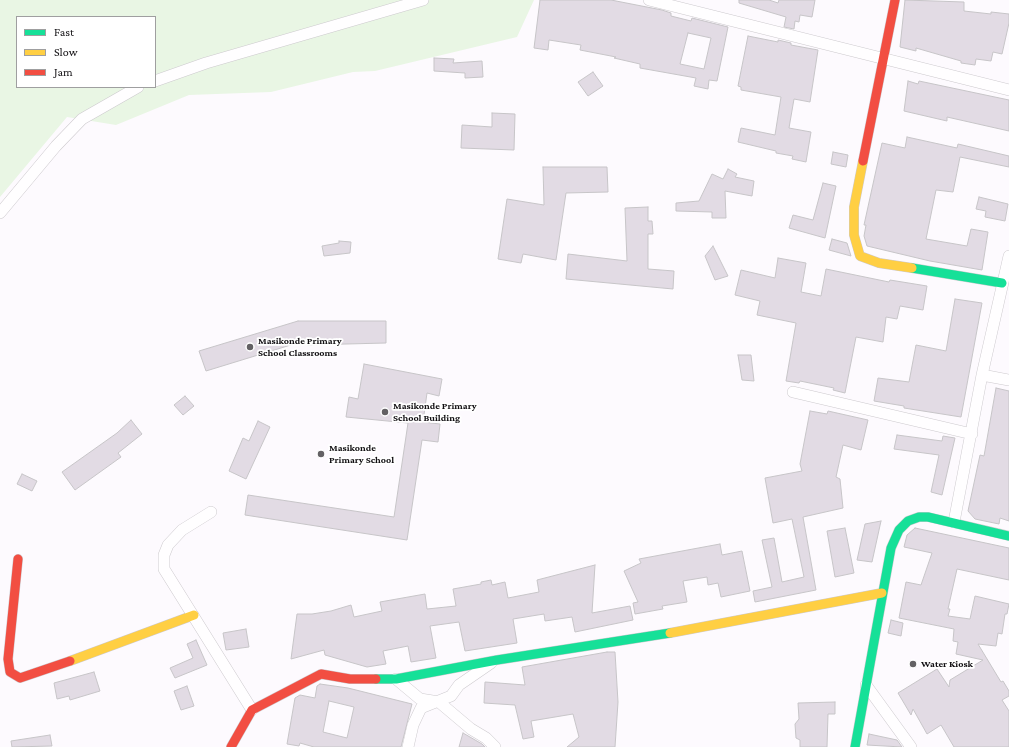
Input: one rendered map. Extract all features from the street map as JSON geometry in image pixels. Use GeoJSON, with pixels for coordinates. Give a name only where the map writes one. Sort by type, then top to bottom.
{"type":"FeatureCollection","features":[{"type":"Feature","properties":{"kind":"street"},"geometry":{"type":"LineString","coordinates":[[156,81],[206,63],[423,0]]}},
{"type":"Feature","properties":{"kind":"street"},"geometry":{"type":"LineString","coordinates":[[649,0],[1009,90]]}},
{"type":"Feature","properties":{"kind":"street"},"geometry":{"type":"LineString","coordinates":[[895,0],[885,58],[854,207],[854,235],[860,256],[879,264],[1002,283]]}},
{"type":"Feature","properties":{"kind":"street"},"geometry":{"type":"LineString","coordinates":[[0,213],[56,146],[82,118],[136,88]]}},
{"type":"Feature","properties":{"kind":"street"},"geometry":{"type":"LineString","coordinates":[[954,522],[972,434],[982,375],[1009,256]]}},
{"type":"Feature","properties":{"kind":"street"},"geometry":{"type":"LineString","coordinates":[[982,375],[1009,380]]}},
{"type":"Feature","properties":{"kind":"street"},"geometry":{"type":"LineString","coordinates":[[793,392],[972,434]]}},
{"type":"Feature","properties":{"kind":"street"},"geometry":{"type":"LineString","coordinates":[[211,512],[201,517],[173,538],[164,555],[164,569],[252,710]]}},
{"type":"Feature","properties":{"kind":"street"},"geometry":{"type":"LineString","coordinates":[[855,747],[891,548],[899,530],[908,521],[919,517],[928,517],[1009,536]]}},
{"type":"Feature","properties":{"kind":"street"},"geometry":{"type":"LineString","coordinates":[[18,559],[8,648],[10,672],[20,678],[194,616]]}},
{"type":"Feature","properties":{"kind":"street"},"geometry":{"type":"LineString","coordinates":[[231,747],[252,710],[321,674],[350,679],[396,679],[497,660],[661,635],[882,593]]}},
{"type":"Feature","properties":{"kind":"street"},"geometry":{"type":"LineString","coordinates":[[408,747],[413,725],[422,708],[451,696],[459,685],[471,675],[497,660]]}},
{"type":"Feature","properties":{"kind":"street"},"geometry":{"type":"LineString","coordinates":[[396,679],[420,699],[439,702],[471,729],[486,738],[495,747]]}},
{"type":"Feature","properties":{"kind":"street"},"geometry":{"type":"LineString","coordinates":[[866,685],[911,747]]}},
{"type":"Feature","properties":{"kind":"green space"},"geometry":{"type":"Polygon","coordinates":[[[0,0],[534,0],[517,37],[375,71],[353,72],[271,92],[189,95],[116,125],[67,117],[0,197],[0,0]]]}},
{"type":"Feature","properties":{"kind":"building"},"geometry":{"type":"Polygon","coordinates":[[[540,0],[611,0],[662,10],[671,13],[671,16],[691,21],[692,18],[728,27],[717,81],[709,80],[708,89],[694,86],[696,78],[640,68],[640,64],[614,58],[616,57],[580,50],[581,45],[549,40],[548,50],[534,48],[540,0]],[[688,33],[680,64],[704,69],[711,38],[688,33]]]}},
{"type":"Feature","properties":{"kind":"building"},"geometry":{"type":"Polygon","coordinates":[[[739,0],[769,0],[778,3],[779,0],[815,0],[812,17],[800,15],[799,22],[795,21],[794,29],[784,27],[786,17],[739,3],[739,0]]]}},
{"type":"Feature","properties":{"kind":"building"},"geometry":{"type":"Polygon","coordinates":[[[905,0],[964,2],[964,11],[1009,14],[1009,23],[1002,54],[993,52],[991,61],[976,59],[975,65],[961,63],[961,61],[916,48],[916,51],[900,47],[905,0]]]}},
{"type":"Feature","properties":{"kind":"building"},"geometry":{"type":"Polygon","coordinates":[[[748,36],[778,42],[778,40],[791,43],[791,45],[818,50],[810,102],[794,99],[789,128],[811,132],[806,162],[792,159],[793,156],[776,153],[776,151],[738,142],[741,128],[775,135],[781,97],[741,90],[741,87],[738,86],[748,36]]]}},
{"type":"Feature","properties":{"kind":"building"},"geometry":{"type":"Polygon","coordinates":[[[434,58],[454,59],[453,63],[482,61],[483,77],[465,78],[465,73],[434,71],[434,58]]]}},
{"type":"Feature","properties":{"kind":"building"},"geometry":{"type":"Polygon","coordinates":[[[593,72],[603,86],[588,96],[578,82],[593,72]]]}},
{"type":"Feature","properties":{"kind":"building"},"geometry":{"type":"Polygon","coordinates":[[[908,81],[918,84],[919,81],[1009,100],[1009,131],[947,117],[947,121],[904,111],[908,81]]]}},
{"type":"Feature","properties":{"kind":"building"},"geometry":{"type":"Polygon","coordinates":[[[492,113],[515,114],[514,150],[461,148],[462,125],[492,127],[492,113]]]}},
{"type":"Feature","properties":{"kind":"building"},"geometry":{"type":"Polygon","coordinates":[[[907,137],[957,148],[958,144],[1009,156],[1009,167],[960,157],[953,192],[936,190],[926,239],[967,246],[971,229],[988,232],[982,270],[930,261],[867,246],[864,236],[866,225],[864,225],[882,143],[905,148],[907,137]]]}},
{"type":"Feature","properties":{"kind":"building"},"geometry":{"type":"Polygon","coordinates":[[[833,152],[848,155],[846,167],[831,164],[833,152]]]}},
{"type":"Feature","properties":{"kind":"building"},"geometry":{"type":"Polygon","coordinates":[[[543,167],[607,167],[608,192],[566,193],[556,260],[523,254],[521,263],[498,259],[507,199],[544,205],[543,167]]]}},
{"type":"Feature","properties":{"kind":"building"},"geometry":{"type":"Polygon","coordinates":[[[728,169],[737,174],[735,177],[754,181],[752,196],[725,191],[726,218],[712,218],[712,212],[676,211],[676,203],[699,201],[712,174],[723,179],[728,169]]]}},
{"type":"Feature","properties":{"kind":"building"},"geometry":{"type":"Polygon","coordinates":[[[823,183],[836,186],[825,238],[789,228],[793,215],[813,220],[823,183]]]}},
{"type":"Feature","properties":{"kind":"building"},"geometry":{"type":"Polygon","coordinates":[[[979,197],[1008,204],[1005,221],[985,217],[986,211],[976,209],[979,197]]]}},
{"type":"Feature","properties":{"kind":"building"},"geometry":{"type":"Polygon","coordinates":[[[648,207],[648,221],[652,221],[653,234],[648,234],[648,269],[674,271],[673,289],[566,279],[568,254],[627,261],[625,208],[648,207]]]}},
{"type":"Feature","properties":{"kind":"building"},"geometry":{"type":"Polygon","coordinates":[[[832,239],[847,243],[851,256],[829,250],[832,239]]]}},
{"type":"Feature","properties":{"kind":"building"},"geometry":{"type":"Polygon","coordinates":[[[339,241],[351,242],[350,253],[324,256],[322,246],[339,243],[339,241]]]}},
{"type":"Feature","properties":{"kind":"building"},"geometry":{"type":"Polygon","coordinates":[[[713,246],[728,276],[715,280],[705,256],[713,246]]]}},
{"type":"Feature","properties":{"kind":"building"},"geometry":{"type":"Polygon","coordinates":[[[778,258],[806,263],[801,292],[821,296],[826,269],[889,282],[890,280],[927,286],[923,310],[900,306],[897,319],[886,317],[883,342],[856,337],[845,393],[833,390],[834,388],[800,381],[799,383],[786,381],[796,323],[757,315],[760,301],[735,295],[741,270],[775,278],[778,258]]]}},
{"type":"Feature","properties":{"kind":"building"},"geometry":{"type":"Polygon","coordinates":[[[955,299],[982,303],[961,417],[904,408],[904,406],[874,401],[878,378],[909,382],[916,345],[946,351],[955,299]]]}},
{"type":"Feature","properties":{"kind":"building"},"geometry":{"type":"Polygon","coordinates":[[[298,321],[386,321],[386,343],[307,345],[307,340],[206,371],[199,351],[298,321]]]}},
{"type":"Feature","properties":{"kind":"building"},"geometry":{"type":"Polygon","coordinates":[[[738,355],[751,355],[754,381],[742,380],[738,355]]]}},
{"type":"Feature","properties":{"kind":"building"},"geometry":{"type":"Polygon","coordinates":[[[364,364],[442,379],[439,396],[427,393],[423,422],[440,424],[438,442],[422,440],[407,540],[245,515],[248,495],[394,517],[408,423],[346,417],[349,397],[358,399],[364,364]]]}},
{"type":"Feature","properties":{"kind":"building"},"geometry":{"type":"Polygon","coordinates":[[[996,388],[1009,391],[1009,521],[1000,518],[999,524],[975,519],[968,511],[980,455],[984,456],[996,388]]]}},
{"type":"Feature","properties":{"kind":"building"},"geometry":{"type":"Polygon","coordinates":[[[185,396],[194,406],[183,415],[174,405],[185,396]]]}},
{"type":"Feature","properties":{"kind":"building"},"geometry":{"type":"Polygon","coordinates":[[[810,411],[827,414],[828,411],[868,420],[861,450],[843,445],[836,477],[840,479],[843,508],[803,517],[816,590],[755,602],[753,591],[772,587],[762,540],[774,538],[782,582],[804,577],[792,519],[773,523],[765,478],[802,471],[800,464],[810,411]]]}},
{"type":"Feature","properties":{"kind":"building"},"geometry":{"type":"Polygon","coordinates":[[[131,420],[142,434],[118,453],[121,457],[75,490],[62,472],[117,433],[131,420]]]}},
{"type":"Feature","properties":{"kind":"building"},"geometry":{"type":"Polygon","coordinates":[[[258,421],[270,427],[246,479],[229,471],[243,438],[249,441],[258,421]]]}},
{"type":"Feature","properties":{"kind":"building"},"geometry":{"type":"Polygon","coordinates":[[[897,435],[942,441],[943,436],[955,438],[942,495],[931,492],[939,455],[894,449],[897,435]]]}},
{"type":"Feature","properties":{"kind":"building"},"geometry":{"type":"Polygon","coordinates":[[[22,474],[37,481],[32,491],[17,484],[22,474]]]}},
{"type":"Feature","properties":{"kind":"building"},"geometry":{"type":"Polygon","coordinates":[[[881,521],[872,562],[857,560],[865,524],[881,521]]]}},
{"type":"Feature","properties":{"kind":"building"},"geometry":{"type":"Polygon","coordinates":[[[845,528],[854,573],[835,577],[827,531],[845,528]]]}},
{"type":"Feature","properties":{"kind":"building"},"geometry":{"type":"Polygon","coordinates":[[[915,528],[1009,548],[1009,580],[957,569],[948,609],[950,609],[948,616],[970,619],[975,596],[1009,604],[1007,614],[1005,614],[1002,634],[998,633],[996,646],[978,644],[1001,682],[1003,681],[1009,691],[1009,696],[1002,700],[1009,711],[1009,747],[954,747],[941,725],[927,734],[913,709],[911,715],[898,693],[937,669],[949,687],[950,680],[983,660],[956,654],[958,642],[953,641],[954,629],[899,618],[906,582],[921,585],[932,553],[904,547],[907,535],[915,528]]]}},
{"type":"Feature","properties":{"kind":"building"},"geometry":{"type":"Polygon","coordinates":[[[720,544],[722,555],[742,551],[750,591],[721,597],[718,583],[708,585],[707,577],[683,581],[687,602],[662,606],[663,609],[635,614],[633,603],[638,602],[624,571],[641,563],[639,559],[720,544]]]}},
{"type":"Feature","properties":{"kind":"building"},"geometry":{"type":"Polygon","coordinates":[[[595,565],[592,613],[630,606],[633,620],[575,632],[572,617],[545,621],[544,614],[513,619],[517,643],[465,651],[459,622],[430,626],[436,658],[411,662],[408,646],[383,651],[386,664],[367,667],[325,655],[324,650],[291,659],[297,614],[312,614],[331,611],[351,605],[354,617],[382,611],[380,602],[425,594],[427,609],[456,606],[453,589],[481,584],[481,582],[491,580],[492,585],[505,582],[508,598],[539,592],[537,580],[595,565]]]}},
{"type":"Feature","properties":{"kind":"building"},"geometry":{"type":"Polygon","coordinates":[[[891,620],[903,623],[901,636],[888,633],[891,620]]]}},
{"type":"Feature","properties":{"kind":"building"},"geometry":{"type":"Polygon","coordinates":[[[246,629],[249,647],[226,650],[223,633],[246,629]]]}},
{"type":"Feature","properties":{"kind":"building"},"geometry":{"type":"Polygon","coordinates":[[[196,640],[207,665],[175,678],[170,668],[193,658],[187,644],[196,640]]]}},
{"type":"Feature","properties":{"kind":"building"},"geometry":{"type":"Polygon","coordinates":[[[607,652],[615,652],[618,702],[615,747],[567,747],[579,737],[573,714],[531,721],[534,737],[523,739],[515,705],[484,703],[485,682],[525,685],[522,667],[607,652]]]}},
{"type":"Feature","properties":{"kind":"building"},"geometry":{"type":"Polygon","coordinates":[[[94,672],[100,691],[70,700],[69,696],[57,699],[54,683],[94,672]]]}},
{"type":"Feature","properties":{"kind":"building"},"geometry":{"type":"Polygon","coordinates":[[[320,684],[348,688],[412,704],[401,747],[314,747],[300,743],[299,746],[287,744],[295,698],[300,695],[315,698],[317,686],[320,684]],[[329,701],[323,732],[347,738],[354,707],[329,701]]]}},
{"type":"Feature","properties":{"kind":"building"},"geometry":{"type":"Polygon","coordinates":[[[187,686],[194,706],[181,710],[174,691],[187,686]]]}},
{"type":"Feature","properties":{"kind":"building"},"geometry":{"type":"Polygon","coordinates":[[[835,702],[835,714],[828,714],[827,747],[800,747],[800,740],[796,738],[795,724],[799,719],[798,703],[835,702]]]}},
{"type":"Feature","properties":{"kind":"building"},"geometry":{"type":"Polygon","coordinates":[[[463,733],[482,744],[485,747],[459,747],[463,733]]]}},
{"type":"Feature","properties":{"kind":"building"},"geometry":{"type":"Polygon","coordinates":[[[869,734],[897,740],[902,747],[867,745],[869,734]]]}},
{"type":"Feature","properties":{"kind":"building"},"geometry":{"type":"Polygon","coordinates":[[[50,735],[52,746],[12,747],[11,741],[50,735]]]}},
{"type":"Feature","properties":{"kind":"traffic: fast"},"geometry":{"type":"LineString","coordinates":[[912,268],[1002,283]]}},
{"type":"Feature","properties":{"kind":"traffic: fast"},"geometry":{"type":"LineString","coordinates":[[855,747],[891,548],[899,530],[908,521],[919,517],[928,517],[1009,536]]}},
{"type":"Feature","properties":{"kind":"traffic: fast"},"geometry":{"type":"LineString","coordinates":[[376,679],[396,679],[497,660],[670,633]]}},
{"type":"Feature","properties":{"kind":"traffic: slow"},"geometry":{"type":"LineString","coordinates":[[863,161],[854,207],[854,235],[860,256],[879,263],[912,268]]}},
{"type":"Feature","properties":{"kind":"traffic: slow"},"geometry":{"type":"LineString","coordinates":[[670,633],[882,593]]}},
{"type":"Feature","properties":{"kind":"traffic: slow"},"geometry":{"type":"LineString","coordinates":[[70,661],[194,615]]}},
{"type":"Feature","properties":{"kind":"traffic: jam"},"geometry":{"type":"LineString","coordinates":[[863,161],[895,0]]}},
{"type":"Feature","properties":{"kind":"traffic: jam"},"geometry":{"type":"LineString","coordinates":[[18,559],[8,659],[10,672],[20,678],[70,661]]}},
{"type":"Feature","properties":{"kind":"traffic: jam"},"geometry":{"type":"LineString","coordinates":[[231,747],[252,710],[321,674],[350,679],[376,679]]}},
{"type":"Feature","properties":{"kind":"place","name":"Masikonde Primary School Classrooms"},"geometry":{"type":"Point","coordinates":[250,347]}},
{"type":"Feature","properties":{"kind":"place","name":"Masikonde Primary School Building"},"geometry":{"type":"Point","coordinates":[385,412]}},
{"type":"Feature","properties":{"kind":"place","name":"Masikonde Primary School"},"geometry":{"type":"Point","coordinates":[321,454]}},
{"type":"Feature","properties":{"kind":"place","name":"Water Kiosk"},"geometry":{"type":"Point","coordinates":[913,664]}}]}
